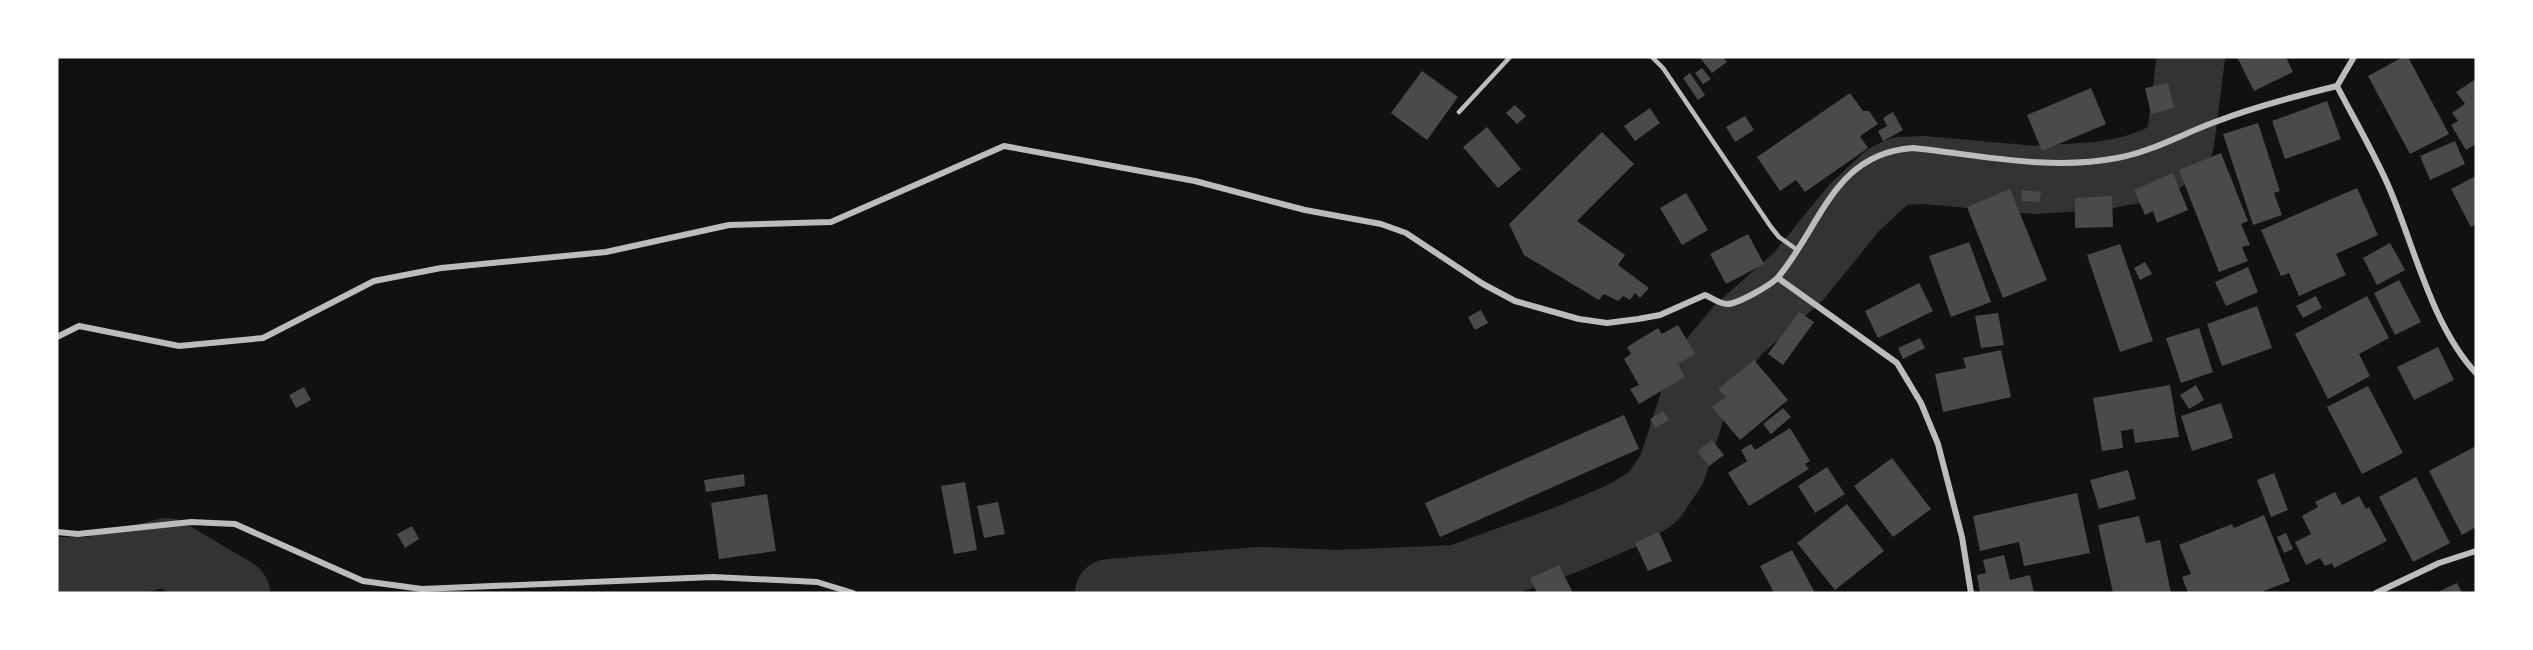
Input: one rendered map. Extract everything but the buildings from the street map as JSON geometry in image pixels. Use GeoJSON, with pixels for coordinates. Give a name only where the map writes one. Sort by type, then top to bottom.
{"type":"FeatureCollection","features":[{"type":"Feature","properties":{"kind":"street"},"geometry":{"type":"LineString","coordinates":[[57,337],[79,326],[179,346],[263,338],[374,281],[441,268],[606,252],[729,225],[831,222],[1004,146],[1195,181],[1305,210],[1381,224],[1406,233],[1483,284],[1515,301],[1579,319],[1607,323],[1660,315],[1706,296],[1726,304],[1739,301],[1778,278],[1829,197],[1846,179],[1873,157],[1894,149],[1913,148],[2036,163],[2077,164],[2108,160],[2157,146],[2216,121],[2337,86],[2355,57]]}},
{"type":"Feature","properties":{"kind":"street"},"geometry":{"type":"LineString","coordinates":[[2337,86],[2390,190],[2440,319],[2476,373]]}},
{"type":"Feature","properties":{"kind":"street"},"geometry":{"type":"LineString","coordinates":[[1778,278],[1897,363],[1922,402],[1938,444],[1962,537],[1971,593]]}},
{"type":"Feature","properties":{"kind":"street"},"geometry":{"type":"LineString","coordinates":[[57,532],[78,534],[191,522],[235,524],[363,581],[422,589],[714,577],[817,582],[853,593]]}},
{"type":"Feature","properties":{"kind":"street"},"geometry":{"type":"LineString","coordinates":[[2376,593],[2439,563],[2476,551]]}},
{"type":"Feature","properties":{"kind":"lane"},"geometry":{"type":"LineString","coordinates":[[1460,112],[1510,57]]}},
{"type":"Feature","properties":{"kind":"lane"},"geometry":{"type":"LineString","coordinates":[[1652,57],[1663,68],[1771,227],[1779,237],[1796,249]]}},
{"type":"Feature","properties":{"kind":"waterway"},"geometry":{"type":"LineString","coordinates":[[1109,593],[1260,581],[1337,584],[1457,579],[1568,539],[1626,514],[1653,497],[1672,469],[1699,385],[1714,359],[1739,329],[1799,276],[1853,209],[1886,178],[1900,171],[1924,170],[2034,180],[2099,176],[2131,170],[2162,159],[2180,143],[2191,57]]}},
{"type":"Feature","properties":{"kind":"waterway"},"geometry":{"type":"LineString","coordinates":[[57,571],[92,571],[167,552],[236,593]]}}]}
